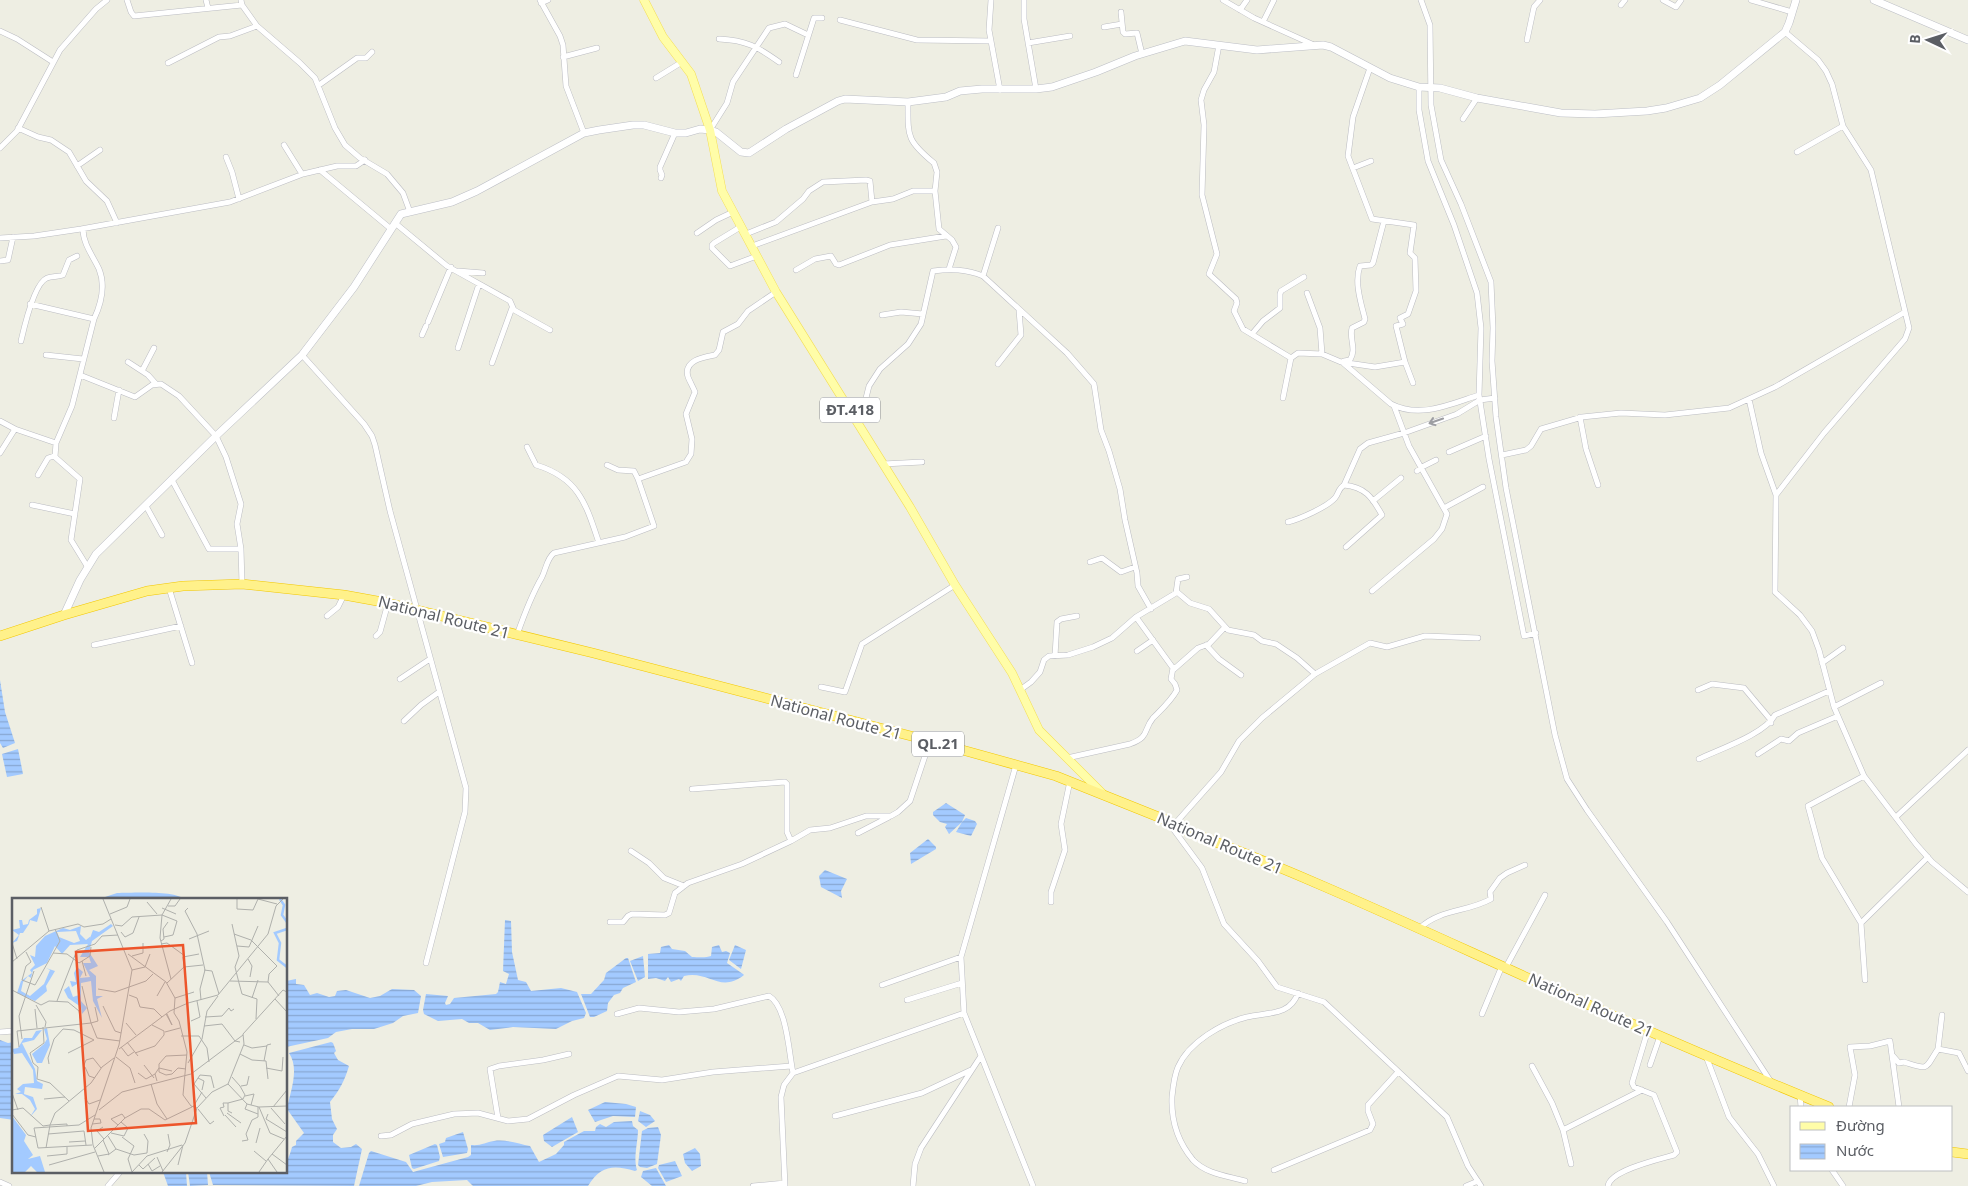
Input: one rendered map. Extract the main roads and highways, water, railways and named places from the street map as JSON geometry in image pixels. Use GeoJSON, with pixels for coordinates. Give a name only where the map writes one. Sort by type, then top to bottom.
{"type":"FeatureCollection","features":[{"type":"Feature","properties":{"kind":"highway","name":"National Route 21"},"geometry":{"type":"LineString","coordinates":[[0,636],[147,591],[242,584],[344,595],[388,603],[602,655],[930,741],[1070,781],[1420,928],[1660,1036],[1827,1106]]}},
{"type":"Feature","properties":{"kind":"highway"},"geometry":{"type":"LineString","coordinates":[[1953,1152],[1968,1154]]}},
{"type":"Feature","properties":{"kind":"main road","name":"ĐT.418"},"geometry":{"type":"LineString","coordinates":[[644,0],[663,37],[691,74],[710,130],[722,191],[776,292],[883,464],[955,585],[1012,673],[1038,730],[1103,794]]}},
{"type":"Feature","properties":{"kind":"water"},"geometry":{"type":"Polygon","coordinates":[[[0,680],[5,712],[15,743],[3,748],[0,743],[0,680]]]}},
{"type":"Feature","properties":{"kind":"water"},"geometry":{"type":"Polygon","coordinates":[[[18,749],[23,774],[7,777],[2,754],[18,749]]]}},
{"type":"Feature","properties":{"kind":"water"},"geometry":{"type":"Polygon","coordinates":[[[946,803],[965,815],[962,822],[949,834],[945,827],[947,824],[940,822],[933,815],[933,812],[946,803]]]}},
{"type":"Feature","properties":{"kind":"water"},"geometry":{"type":"Polygon","coordinates":[[[966,818],[975,821],[977,824],[971,836],[956,832],[966,818]]]}},
{"type":"Feature","properties":{"kind":"water"},"geometry":{"type":"Polygon","coordinates":[[[928,839],[936,849],[911,864],[910,853],[928,839]]]}},
{"type":"Feature","properties":{"kind":"water"},"geometry":{"type":"Polygon","coordinates":[[[825,870],[847,879],[841,891],[842,898],[821,887],[819,876],[825,870]]]}},
{"type":"Feature","properties":{"kind":"water"},"geometry":{"type":"Polygon","coordinates":[[[117,893],[163,893],[182,898],[104,898],[117,893]]]}},
{"type":"Feature","properties":{"kind":"water"},"geometry":{"type":"Polygon","coordinates":[[[505,920],[511,921],[512,952],[518,980],[526,982],[531,991],[561,988],[577,992],[586,1013],[584,1018],[572,1021],[556,1029],[513,1027],[490,1030],[478,1023],[469,1023],[462,1019],[438,1021],[424,1014],[426,994],[448,996],[446,1005],[450,1004],[454,998],[496,994],[500,982],[506,984],[509,974],[503,971],[505,920]]]}},
{"type":"Feature","properties":{"kind":"water"},"geometry":{"type":"Polygon","coordinates":[[[669,945],[672,949],[685,951],[692,957],[707,957],[711,956],[712,947],[719,945],[722,952],[730,953],[727,963],[744,975],[728,982],[693,975],[684,976],[681,981],[679,979],[671,982],[668,977],[665,981],[656,978],[648,979],[648,954],[660,953],[661,947],[669,945]]]}},
{"type":"Feature","properties":{"kind":"water"},"geometry":{"type":"Polygon","coordinates":[[[735,945],[746,950],[741,969],[729,960],[735,945]]]}},
{"type":"Feature","properties":{"kind":"water"},"geometry":{"type":"Polygon","coordinates":[[[643,956],[645,977],[638,981],[630,961],[643,956]]]}},
{"type":"Feature","properties":{"kind":"water"},"geometry":{"type":"Polygon","coordinates":[[[628,958],[636,982],[614,995],[608,1003],[607,1011],[590,1017],[581,994],[591,994],[604,980],[606,973],[628,958]]]}},
{"type":"Feature","properties":{"kind":"water"},"geometry":{"type":"Polygon","coordinates":[[[296,979],[296,984],[304,985],[310,995],[317,993],[329,997],[335,996],[337,991],[346,990],[370,998],[380,996],[392,989],[414,990],[421,996],[418,1013],[403,1016],[393,1023],[374,1029],[352,1029],[336,1032],[328,1038],[288,1047],[288,981],[296,979]]]}},
{"type":"Feature","properties":{"kind":"water"},"geometry":{"type":"Polygon","coordinates":[[[0,1040],[12,1042],[12,1120],[0,1118],[0,1040]]]}},
{"type":"Feature","properties":{"kind":"water"},"geometry":{"type":"Polygon","coordinates":[[[331,1042],[333,1043],[336,1051],[334,1053],[338,1060],[349,1066],[346,1076],[330,1102],[332,1119],[337,1129],[333,1135],[333,1142],[341,1148],[351,1147],[356,1144],[362,1149],[354,1186],[213,1185],[210,1174],[288,1174],[288,1159],[292,1147],[296,1145],[296,1141],[304,1133],[288,1110],[294,1073],[294,1066],[289,1053],[331,1042]]]}},
{"type":"Feature","properties":{"kind":"water"},"geometry":{"type":"Polygon","coordinates":[[[605,1102],[636,1107],[635,1117],[613,1116],[595,1122],[588,1110],[605,1102]]]}},
{"type":"Feature","properties":{"kind":"water"},"geometry":{"type":"Polygon","coordinates":[[[640,1111],[650,1115],[655,1121],[646,1127],[638,1121],[640,1111]]]}},
{"type":"Feature","properties":{"kind":"water"},"geometry":{"type":"Polygon","coordinates":[[[572,1117],[578,1132],[552,1147],[544,1141],[543,1135],[572,1117]]]}},
{"type":"Feature","properties":{"kind":"water"},"geometry":{"type":"Polygon","coordinates":[[[632,1121],[633,1126],[638,1130],[637,1170],[608,1168],[598,1174],[588,1186],[473,1186],[467,1180],[432,1182],[416,1186],[359,1186],[371,1151],[406,1162],[413,1172],[468,1157],[471,1155],[471,1145],[503,1141],[530,1146],[539,1162],[556,1154],[564,1145],[564,1142],[584,1131],[595,1131],[596,1127],[600,1124],[606,1127],[614,1122],[632,1121]]]}},
{"type":"Feature","properties":{"kind":"water"},"geometry":{"type":"Polygon","coordinates":[[[658,1127],[661,1135],[657,1164],[647,1168],[640,1167],[638,1165],[642,1131],[658,1127]]]}},
{"type":"Feature","properties":{"kind":"water"},"geometry":{"type":"Polygon","coordinates":[[[463,1132],[468,1149],[467,1153],[443,1157],[439,1144],[445,1142],[446,1138],[463,1132]]]}},
{"type":"Feature","properties":{"kind":"water"},"geometry":{"type":"Polygon","coordinates":[[[435,1144],[437,1145],[440,1157],[439,1161],[412,1168],[409,1155],[435,1144]]]}},
{"type":"Feature","properties":{"kind":"water"},"geometry":{"type":"Polygon","coordinates":[[[695,1148],[700,1154],[701,1166],[692,1171],[685,1163],[683,1154],[695,1148]]]}},
{"type":"Feature","properties":{"kind":"water"},"geometry":{"type":"Polygon","coordinates":[[[675,1161],[682,1176],[666,1182],[658,1168],[659,1165],[675,1161]]]}},
{"type":"Feature","properties":{"kind":"water"},"geometry":{"type":"Polygon","coordinates":[[[656,1168],[666,1186],[652,1186],[641,1177],[643,1171],[656,1168]]]}},
{"type":"Feature","properties":{"kind":"water"},"geometry":{"type":"Polygon","coordinates":[[[164,1174],[186,1174],[187,1186],[168,1186],[164,1174]]]}},
{"type":"Feature","properties":{"kind":"water"},"geometry":{"type":"Polygon","coordinates":[[[188,1174],[207,1174],[208,1185],[190,1186],[188,1174]]]}}]}
